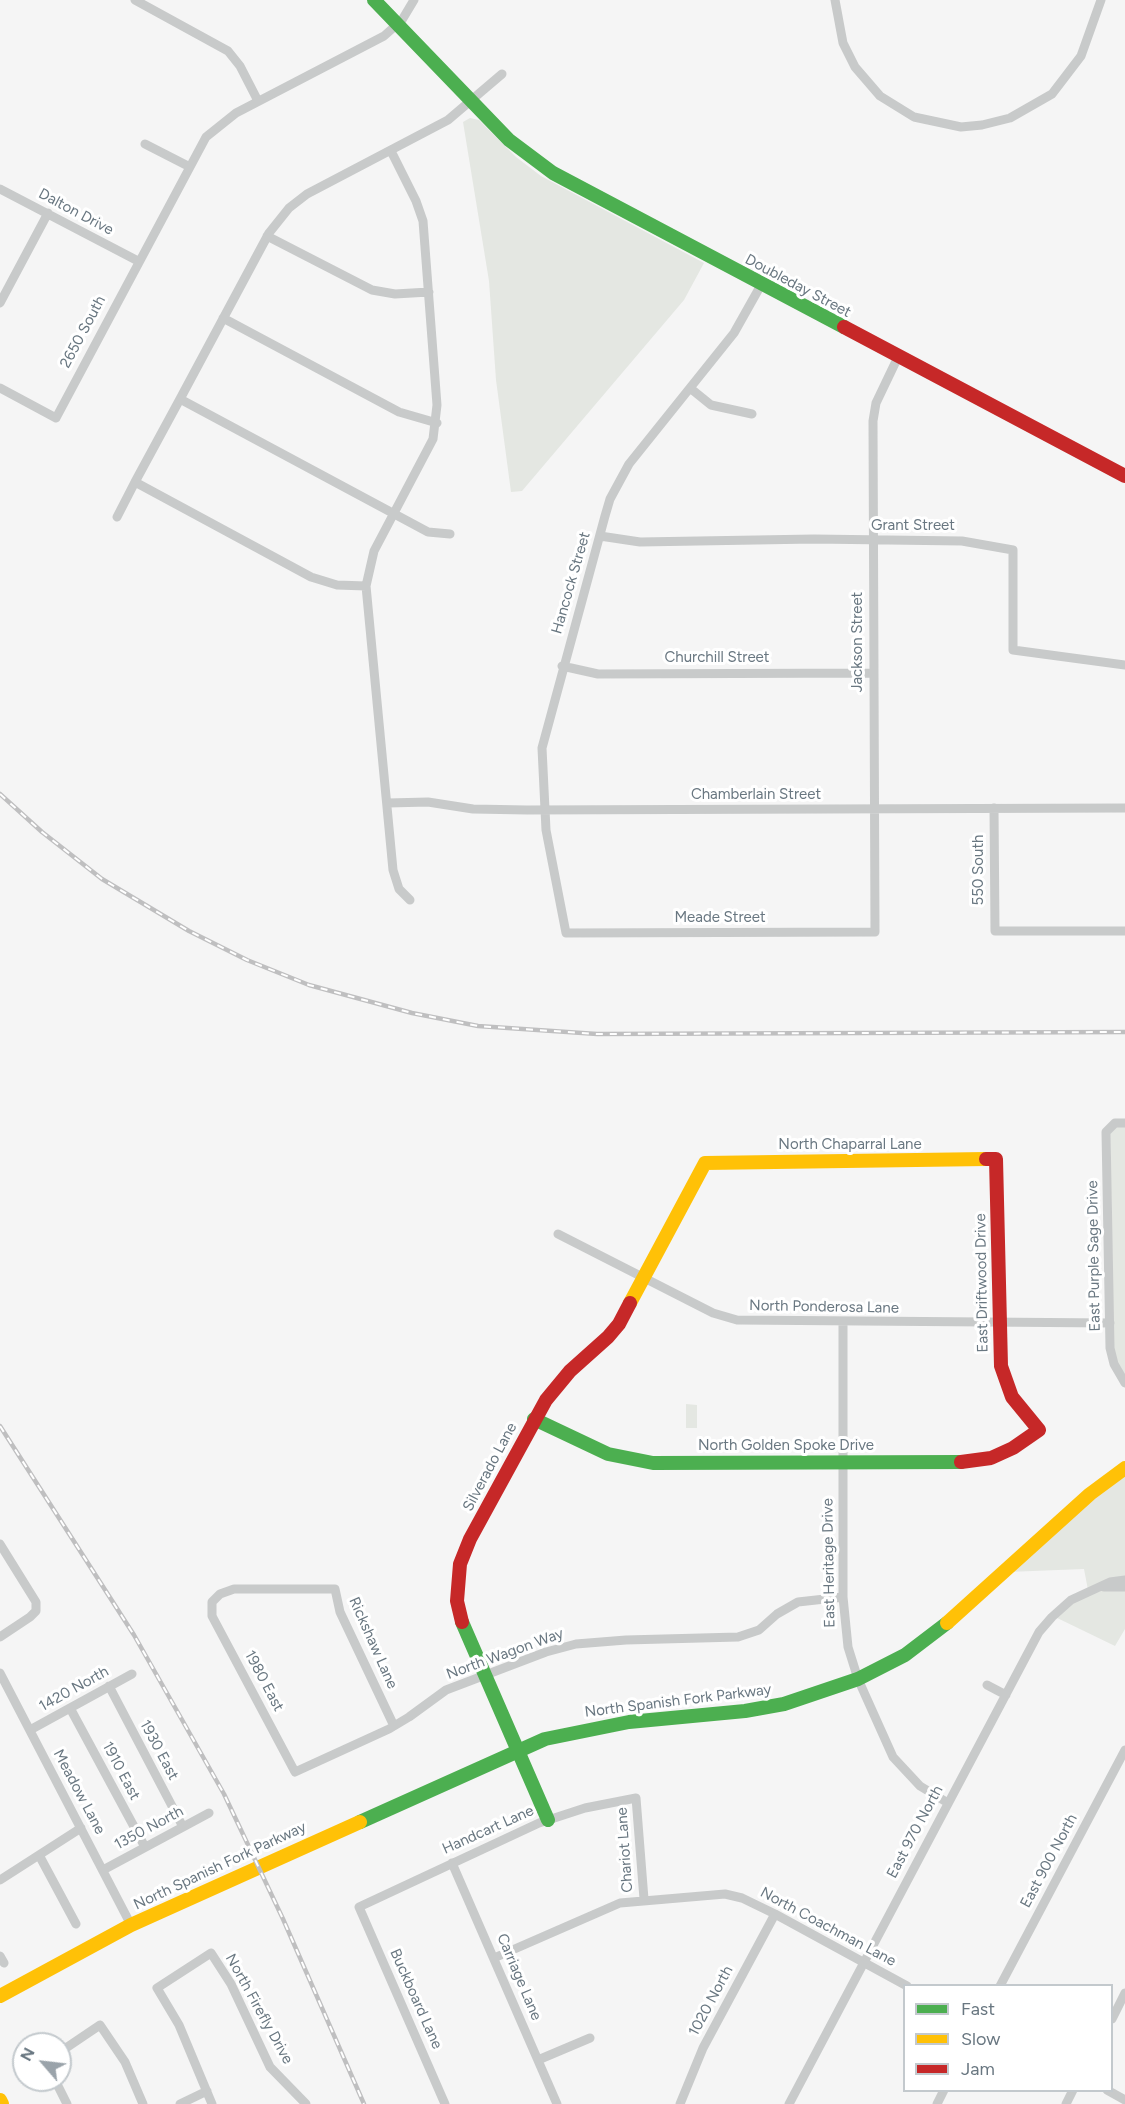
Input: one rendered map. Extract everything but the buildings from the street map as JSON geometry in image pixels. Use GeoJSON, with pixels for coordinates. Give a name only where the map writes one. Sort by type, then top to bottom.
{"type":"FeatureCollection","features":[{"type":"Feature","properties":{"kind":"street"},"geometry":{"type":"LineString","coordinates":[[135,0],[228,51],[240,66],[258,101]]}},
{"type":"Feature","properties":{"kind":"street","name":"Doubleday Street"},"geometry":{"type":"LineString","coordinates":[[374,0],[399,23],[471,102],[520,150],[553,173],[1125,476]]}},
{"type":"Feature","properties":{"kind":"street","name":"2650 South"},"geometry":{"type":"LineString","coordinates":[[0,388],[56,418],[199,146],[227,117],[376,41],[399,23],[414,0]]}},
{"type":"Feature","properties":{"kind":"street"},"geometry":{"type":"LineString","coordinates":[[835,0],[843,43],[855,67],[880,96],[915,117],[940,124],[982,125],[1010,118],[1052,94],[1070,74],[1084,48],[1101,0]]}},
{"type":"Feature","properties":{"kind":"street"},"geometry":{"type":"LineString","coordinates":[[117,517],[267,236],[281,216],[297,201],[435,128],[471,102],[502,74]]}},
{"type":"Feature","properties":{"kind":"street"},"geometry":{"type":"LineString","coordinates":[[145,144],[188,166]]}},
{"type":"Feature","properties":{"kind":"street"},"geometry":{"type":"LineString","coordinates":[[391,151],[420,211],[429,292],[437,423],[429,446],[374,551],[366,586],[394,877],[399,889],[410,900]]}},
{"type":"Feature","properties":{"kind":"street","name":"Dalton Drive"},"geometry":{"type":"LineString","coordinates":[[0,189],[138,261]]}},
{"type":"Feature","properties":{"kind":"street"},"geometry":{"type":"LineString","coordinates":[[0,303],[48,213]]}},
{"type":"Feature","properties":{"kind":"street"},"geometry":{"type":"LineString","coordinates":[[267,236],[372,290],[395,294],[429,292]]}},
{"type":"Feature","properties":{"kind":"street","name":"Hancock Street"},"geometry":{"type":"LineString","coordinates":[[566,933],[544,810],[542,748],[562,666],[610,500],[620,478],[638,452],[734,333],[761,285]]}},
{"type":"Feature","properties":{"kind":"street"},"geometry":{"type":"LineString","coordinates":[[224,318],[399,412],[437,423]]}},
{"type":"Feature","properties":{"kind":"street","name":"Jackson Street"},"geometry":{"type":"LineString","coordinates":[[875,932],[873,421],[876,403],[898,357]]}},
{"type":"Feature","properties":{"kind":"street"},"geometry":{"type":"LineString","coordinates":[[690,388],[711,405],[752,414]]}},
{"type":"Feature","properties":{"kind":"street"},"geometry":{"type":"LineString","coordinates":[[180,399],[428,532],[450,534]]}},
{"type":"Feature","properties":{"kind":"street"},"geometry":{"type":"LineString","coordinates":[[135,482],[311,578],[337,585],[366,586]]}},
{"type":"Feature","properties":{"kind":"street","name":"Grant Street"},"geometry":{"type":"LineString","coordinates":[[600,536],[640,542],[814,539],[962,542],[1013,550],[1013,650],[1125,665]]}},
{"type":"Feature","properties":{"kind":"street","name":"Churchill Street"},"geometry":{"type":"LineString","coordinates":[[562,666],[598,674],[873,673]]}},
{"type":"Feature","properties":{"kind":"street","name":"Chamberlain Street"},"geometry":{"type":"LineString","coordinates":[[388,803],[421,801],[473,809],[544,810],[1125,808]]}},
{"type":"Feature","properties":{"kind":"street","name":"550 South"},"geometry":{"type":"LineString","coordinates":[[994,808],[995,931],[1125,931]]}},
{"type":"Feature","properties":{"kind":"street","name":"Meade Street"},"geometry":{"type":"LineString","coordinates":[[566,933],[875,932]]}},
{"type":"Feature","properties":{"kind":"street","name":"East Purple Sage Drive"},"geometry":{"type":"LineString","coordinates":[[1125,1123],[1110,1126],[1106,1132],[1110,1323],[1114,1364],[1125,1383]]}},
{"type":"Feature","properties":{"kind":"street","name":"North Chaparral Lane"},"geometry":{"type":"LineString","coordinates":[[705,1162],[896,1162],[996,1159]]}},
{"type":"Feature","properties":{"kind":"street","name":"East Driftwood Drive"},"geometry":{"type":"LineString","coordinates":[[996,1159],[999,1349],[1005,1383],[1022,1413],[1039,1430]]}},
{"type":"Feature","properties":{"kind":"street","name":"Silverado Lane"},"geometry":{"type":"LineString","coordinates":[[548,1820],[460,1618],[457,1601],[460,1564],[470,1539],[534,1419],[558,1384],[619,1324],[705,1162]]}},
{"type":"Feature","properties":{"kind":"street","name":"North Ponderosa Lane"},"geometry":{"type":"LineString","coordinates":[[558,1233],[713,1313],[737,1320],[843,1323],[1110,1323]]}},
{"type":"Feature","properties":{"kind":"street","name":"East Heritage Drive"},"geometry":{"type":"LineString","coordinates":[[843,1323],[843,1597],[846,1637],[858,1679],[893,1757],[920,1786],[948,1803]]}},
{"type":"Feature","properties":{"kind":"street","name":"North Golden Spoke Drive"},"geometry":{"type":"LineString","coordinates":[[534,1419],[591,1448],[629,1460],[653,1463],[965,1462],[991,1458],[1013,1448],[1039,1430]]}},
{"type":"Feature","properties":{"kind":"street","name":"North Spanish Fork Parkway"},"geometry":{"type":"LineString","coordinates":[[0,1996],[131,1925],[516,1750],[545,1739],[584,1729],[784,1704],[858,1679],[905,1655],[959,1614],[1090,1494],[1125,1468]]}},
{"type":"Feature","properties":{"kind":"street"},"geometry":{"type":"LineString","coordinates":[[0,1544],[36,1602],[36,1611],[30,1617],[0,1637]]}},
{"type":"Feature","properties":{"kind":"street"},"geometry":{"type":"LineString","coordinates":[[1104,1587],[1110,1582],[1125,1580]]}},
{"type":"Feature","properties":{"kind":"street"},"geometry":{"type":"LineString","coordinates":[[1104,1587],[1125,1587]]}},
{"type":"Feature","properties":{"kind":"street","name":"East 970 North"},"geometry":{"type":"LineString","coordinates":[[789,2104],[1040,1632],[1058,1611],[1089,1590],[1104,1587]]}},
{"type":"Feature","properties":{"kind":"street","name":"Rickshaw Lane"},"geometry":{"type":"LineString","coordinates":[[212,1602],[220,1594],[234,1589],[335,1589],[340,1612],[394,1726]]}},
{"type":"Feature","properties":{"kind":"street","name":"North Wagon Way"},"geometry":{"type":"LineString","coordinates":[[295,1772],[394,1726],[446,1690],[546,1652],[576,1644],[626,1640],[738,1637],[759,1630],[777,1614],[798,1602],[843,1597]]}},
{"type":"Feature","properties":{"kind":"street","name":"1980 East"},"geometry":{"type":"LineString","coordinates":[[212,1602],[212,1616],[295,1772]]}},
{"type":"Feature","properties":{"kind":"street","name":"Meadow Lane"},"geometry":{"type":"LineString","coordinates":[[0,1672],[131,1925]]}},
{"type":"Feature","properties":{"kind":"street","name":"1420 North"},"geometry":{"type":"LineString","coordinates":[[30,1730],[132,1674]]}},
{"type":"Feature","properties":{"kind":"street"},"geometry":{"type":"LineString","coordinates":[[987,1685],[1006,1695]]}},
{"type":"Feature","properties":{"kind":"street","name":"1930 East"},"geometry":{"type":"LineString","coordinates":[[109,1686],[183,1827]]}},
{"type":"Feature","properties":{"kind":"street","name":"1910 East"},"geometry":{"type":"LineString","coordinates":[[70,1708],[145,1847]]}},
{"type":"Feature","properties":{"kind":"street","name":"East 900 North"},"geometry":{"type":"LineString","coordinates":[[1001,1984],[1125,1750]]}},
{"type":"Feature","properties":{"kind":"street","name":"Handcart Lane"},"geometry":{"type":"LineString","coordinates":[[359,1907],[548,1820],[585,1808],[636,1798]]}},
{"type":"Feature","properties":{"kind":"street","name":"Chariot Lane"},"geometry":{"type":"LineString","coordinates":[[636,1798],[644,1899]]}},
{"type":"Feature","properties":{"kind":"street","name":"1350 North"},"geometry":{"type":"LineString","coordinates":[[103,1870],[208,1813]]}},
{"type":"Feature","properties":{"kind":"street"},"geometry":{"type":"LineString","coordinates":[[0,1880],[81,1828]]}},
{"type":"Feature","properties":{"kind":"street"},"geometry":{"type":"LineString","coordinates":[[39,1855],[76,1924]]}},
{"type":"Feature","properties":{"kind":"street","name":"Carriage Lane"},"geometry":{"type":"LineString","coordinates":[[452,1863],[556,2104]]}},
{"type":"Feature","properties":{"kind":"street","name":"North Coachman Lane"},"geometry":{"type":"LineString","coordinates":[[494,1958],[609,1906],[644,1899],[725,1894],[775,1914],[906,1984]]}},
{"type":"Feature","properties":{"kind":"street","name":"Buckboard Lane"},"geometry":{"type":"LineString","coordinates":[[359,1907],[445,2104]]}},
{"type":"Feature","properties":{"kind":"street","name":"1020 North"},"geometry":{"type":"LineString","coordinates":[[680,2104],[703,2048],[775,1914]]}},
{"type":"Feature","properties":{"kind":"street","name":"North Firefly Drive"},"geometry":{"type":"LineString","coordinates":[[207,2091],[179,2025],[157,1988],[211,1953],[231,1984],[270,2067],[306,2104]]}},
{"type":"Feature","properties":{"kind":"street"},"geometry":{"type":"LineString","coordinates":[[1113,2017],[1125,1994]]}},
{"type":"Feature","properties":{"kind":"street"},"geometry":{"type":"LineString","coordinates":[[72,2044],[100,2025],[125,2062],[143,2104]]}},
{"type":"Feature","properties":{"kind":"street"},"geometry":{"type":"LineString","coordinates":[[538,2060],[590,2038]]}},
{"type":"Feature","properties":{"kind":"street"},"geometry":{"type":"LineString","coordinates":[[180,2104],[207,2091],[212,2104]]}},
{"type":"Feature","properties":{"kind":"street"},"geometry":{"type":"LineString","coordinates":[[1109,2092],[1125,2100]]}},
{"type":"Feature","properties":{"kind":"shaded area"},"geometry":{"type":"Polygon","coordinates":[[[470,118],[479,120],[516,157],[541,176],[704,263],[684,300],[522,491],[511,492],[496,380],[489,281],[463,122],[470,118]]]}},
{"type":"Feature","properties":{"kind":"shaded area"},"geometry":{"type":"Polygon","coordinates":[[[1125,1123],[1125,1383],[1114,1364],[1110,1126],[1125,1123]]]}},
{"type":"Feature","properties":{"kind":"shaded area"},"geometry":{"type":"Polygon","coordinates":[[[686,1404],[697,1405],[697,1428],[686,1428],[686,1404]]]}},
{"type":"Feature","properties":{"kind":"shaded area"},"geometry":{"type":"Polygon","coordinates":[[[1125,1468],[1125,1629],[1115,1646],[1051,1615],[1088,1590],[1084,1569],[1007,1572],[1125,1468]]]}},
{"type":"Feature","properties":{"kind":"railway"},"geometry":{"type":"LineString","coordinates":[[0,794],[42,832],[102,879],[189,931],[247,960],[309,985],[412,1013],[478,1026],[597,1034],[1125,1032]]}},
{"type":"Feature","properties":{"kind":"railway"},"geometry":{"type":"LineString","coordinates":[[0,1426],[134,1635],[224,1794],[283,1919],[364,2104]]}},
{"type":"Feature","properties":{"kind":"traffic: fast"},"geometry":{"type":"LineString","coordinates":[[374,0],[509,140],[553,173],[844,327]]}},
{"type":"Feature","properties":{"kind":"traffic: fast"},"geometry":{"type":"LineString","coordinates":[[534,1419],[608,1454],[653,1463],[961,1462]]}},
{"type":"Feature","properties":{"kind":"traffic: fast"},"geometry":{"type":"LineString","coordinates":[[462,1622],[548,1820]]}},
{"type":"Feature","properties":{"kind":"traffic: fast"},"geometry":{"type":"LineString","coordinates":[[360,1822],[545,1739],[629,1722],[745,1711],[784,1704],[858,1679],[905,1655],[947,1623]]}},
{"type":"Feature","properties":{"kind":"traffic: slow"},"geometry":{"type":"LineString","coordinates":[[630,1303],[705,1163],[986,1159]]}},
{"type":"Feature","properties":{"kind":"traffic: slow"},"geometry":{"type":"LineString","coordinates":[[947,1623],[1090,1494],[1125,1468]]}},
{"type":"Feature","properties":{"kind":"traffic: slow"},"geometry":{"type":"LineString","coordinates":[[0,1996],[131,1925],[360,1822]]}},
{"type":"Feature","properties":{"kind":"traffic: slow"},"geometry":{"type":"LineString","coordinates":[[0,2100],[2,2104]]}},
{"type":"Feature","properties":{"kind":"traffic: jam"},"geometry":{"type":"LineString","coordinates":[[844,327],[1125,476]]}},
{"type":"Feature","properties":{"kind":"traffic: jam"},"geometry":{"type":"LineString","coordinates":[[961,1462],[991,1458],[1013,1448],[1039,1430],[1012,1397],[1001,1366],[996,1159],[986,1159]]}},
{"type":"Feature","properties":{"kind":"traffic: jam"},"geometry":{"type":"LineString","coordinates":[[462,1622],[457,1601],[460,1564],[470,1539],[546,1400],[570,1371],[608,1337],[619,1324],[630,1303]]}}]}
